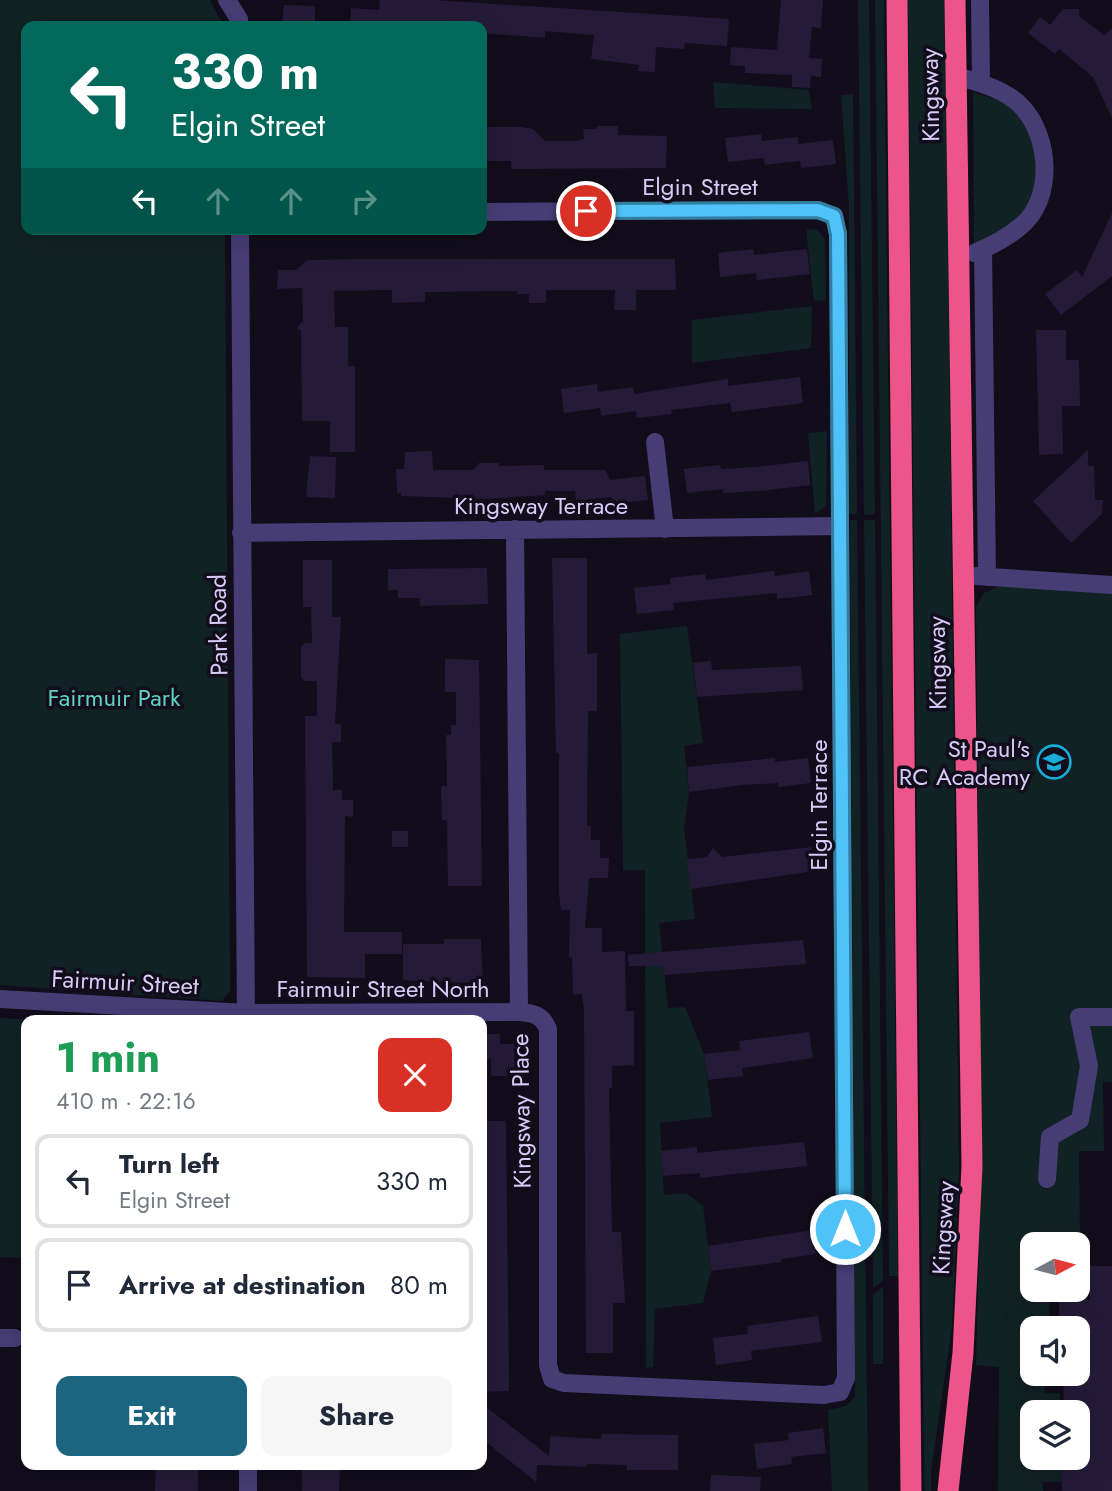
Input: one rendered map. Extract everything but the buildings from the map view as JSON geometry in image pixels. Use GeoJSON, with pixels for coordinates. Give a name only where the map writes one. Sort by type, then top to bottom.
{"type":"FeatureCollection","features":[{"type":"Feature","properties":{"kind":"highway","name":"Kingsway"},"geometry":{"type":"LineString","coordinates":[[897,0],[911,1491]]}},
{"type":"Feature","properties":{"kind":"highway","name":"Kingsway"},"geometry":{"type":"LineString","coordinates":[[948,1491],[963,1353],[972,1166],[955,0]]}},
{"type":"Feature","properties":{"kind":"street"},"geometry":{"type":"LineString","coordinates":[[228,0],[239,21]]}},
{"type":"Feature","properties":{"kind":"street"},"geometry":{"type":"LineString","coordinates":[[980,0],[981,83]]}},
{"type":"Feature","properties":{"kind":"street"},"geometry":{"type":"LineString","coordinates":[[956,76],[981,83],[1023,107],[1039,132],[1045,168],[1039,199],[1023,225],[983,249],[958,259]]}},
{"type":"Feature","properties":{"kind":"street","name":"Elgin Street"},"geometry":{"type":"LineString","coordinates":[[487,212],[818,210],[834,216]]}},
{"type":"Feature","properties":{"kind":"street","name":"Elgin Terrace"},"geometry":{"type":"LineString","coordinates":[[834,216],[838,234],[846,1378],[840,1392]]}},
{"type":"Feature","properties":{"kind":"street","name":"Park Road"},"geometry":{"type":"LineString","coordinates":[[240,235],[246,1015]]}},
{"type":"Feature","properties":{"kind":"street"},"geometry":{"type":"LineString","coordinates":[[983,249],[987,577]]}},
{"type":"Feature","properties":{"kind":"street"},"geometry":{"type":"LineString","coordinates":[[655,442],[665,528]]}},
{"type":"Feature","properties":{"kind":"street","name":"Kingsway Terrace"},"geometry":{"type":"LineString","coordinates":[[242,533],[841,526]]}},
{"type":"Feature","properties":{"kind":"street","name":"Kingsway Place"},"geometry":{"type":"LineString","coordinates":[[515,529],[519,1012],[533,1013],[543,1019],[548,1029],[548,1365],[552,1379],[589,1384],[824,1395],[840,1392]]}},
{"type":"Feature","properties":{"kind":"street"},"geometry":{"type":"LineString","coordinates":[[962,576],[1112,585]]}},
{"type":"Feature","properties":{"kind":"street","name":"Fairmuir Street"},"geometry":{"type":"LineString","coordinates":[[0,999],[219,1015]]}},
{"type":"Feature","properties":{"kind":"street","name":"Fairmuir Street North"},"geometry":{"type":"LineString","coordinates":[[355,1015],[519,1012]]}},
{"type":"Feature","properties":{"kind":"street"},"geometry":{"type":"LineString","coordinates":[[1046,1179],[1050,1137],[1080,1120],[1089,1066],[1079,1030],[1079,1017],[1112,1017]]}},
{"type":"Feature","properties":{"kind":"street"},"geometry":{"type":"LineString","coordinates":[[248,1470],[248,1491]]}},
{"type":"Feature","properties":{"kind":"green space","name":"Fairmuir Park"},"geometry":{"type":"Polygon","coordinates":[[[0,0],[210,0],[221,21],[21,21],[21,235],[225,235],[230,991],[222,1001],[0,985],[0,0]]]}},
{"type":"Feature","properties":{"kind":"green space"},"geometry":{"type":"Polygon","coordinates":[[[858,0],[869,0],[875,514],[864,515],[858,0]]]}},
{"type":"Feature","properties":{"kind":"green space"},"geometry":{"type":"Polygon","coordinates":[[[875,0],[884,0],[898,1276],[889,1276],[875,0]]]}},
{"type":"Feature","properties":{"kind":"green space"},"geometry":{"type":"Polygon","coordinates":[[[908,0],[945,0],[959,1171],[952,1327],[931,1471],[931,1491],[925,1491],[924,1472],[908,0]]]}},
{"type":"Feature","properties":{"kind":"green space"},"geometry":{"type":"Polygon","coordinates":[[[713,82],[809,90],[812,109],[715,108],[713,82]]]}},
{"type":"Feature","properties":{"kind":"green space"},"geometry":{"type":"Polygon","coordinates":[[[973,92],[1000,101],[1013,109],[1029,135],[1036,168],[1036,185],[1025,215],[1010,230],[974,246],[973,92]]]}},
{"type":"Feature","properties":{"kind":"green space"},"geometry":{"type":"Polygon","coordinates":[[[853,94],[857,514],[849,514],[849,207],[841,95],[853,94]]]}},
{"type":"Feature","properties":{"kind":"green space"},"geometry":{"type":"Polygon","coordinates":[[[806,229],[818,230],[825,239],[826,300],[814,301],[806,229]]]}},
{"type":"Feature","properties":{"kind":"green space"},"geometry":{"type":"Polygon","coordinates":[[[812,306],[811,348],[692,363],[692,320],[812,306]]]}},
{"type":"Feature","properties":{"kind":"green space"},"geometry":{"type":"Polygon","coordinates":[[[827,431],[826,506],[815,514],[808,433],[827,431]]]}},
{"type":"Feature","properties":{"kind":"green space"},"geometry":{"type":"Polygon","coordinates":[[[850,520],[857,520],[868,1491],[832,1491],[828,1410],[846,1406],[855,1397],[850,520]]]}},
{"type":"Feature","properties":{"kind":"green space"},"geometry":{"type":"Polygon","coordinates":[[[864,520],[875,520],[883,1281],[873,1288],[864,520]]]}},
{"type":"Feature","properties":{"kind":"green space"},"geometry":{"type":"Polygon","coordinates":[[[1006,584],[1112,593],[1112,1082],[1103,1082],[1104,1151],[1079,1151],[1080,1232],[1020,1232],[1020,1302],[1049,1302],[1050,1316],[1020,1316],[1020,1386],[1045,1386],[1045,1393],[1060,1393],[1060,1400],[1020,1400],[1020,1470],[1062,1470],[1062,1482],[1043,1482],[1043,1491],[998,1491],[999,1367],[976,1365],[981,1163],[976,607],[984,593],[1006,584]]]}},
{"type":"Feature","properties":{"kind":"green space"},"geometry":{"type":"Polygon","coordinates":[[[687,626],[703,743],[684,746],[689,792],[684,829],[695,919],[659,923],[668,1008],[685,1007],[704,1054],[712,1117],[660,1123],[664,1195],[686,1193],[703,1206],[711,1271],[703,1303],[655,1309],[653,1367],[646,1368],[645,870],[623,870],[620,634],[687,626]]]}},
{"type":"Feature","properties":{"kind":"green space"},"geometry":{"type":"Polygon","coordinates":[[[0,1018],[21,1019],[21,1258],[0,1257],[0,1018]]]}},
{"type":"Feature","properties":{"kind":"green space"},"geometry":{"type":"Polygon","coordinates":[[[883,1287],[883,1364],[873,1364],[873,1294],[883,1287]]]}},
{"type":"Feature","properties":{"kind":"place","name":"St Paul's RC Academy"},"geometry":{"type":"Point","coordinates":[1054,762]}},
{"type":"Feature","properties":{"kind":"route"},"geometry":{"type":"LineString","coordinates":[[586,211],[818,210],[834,216],[838,234],[845,1229]]}}]}
